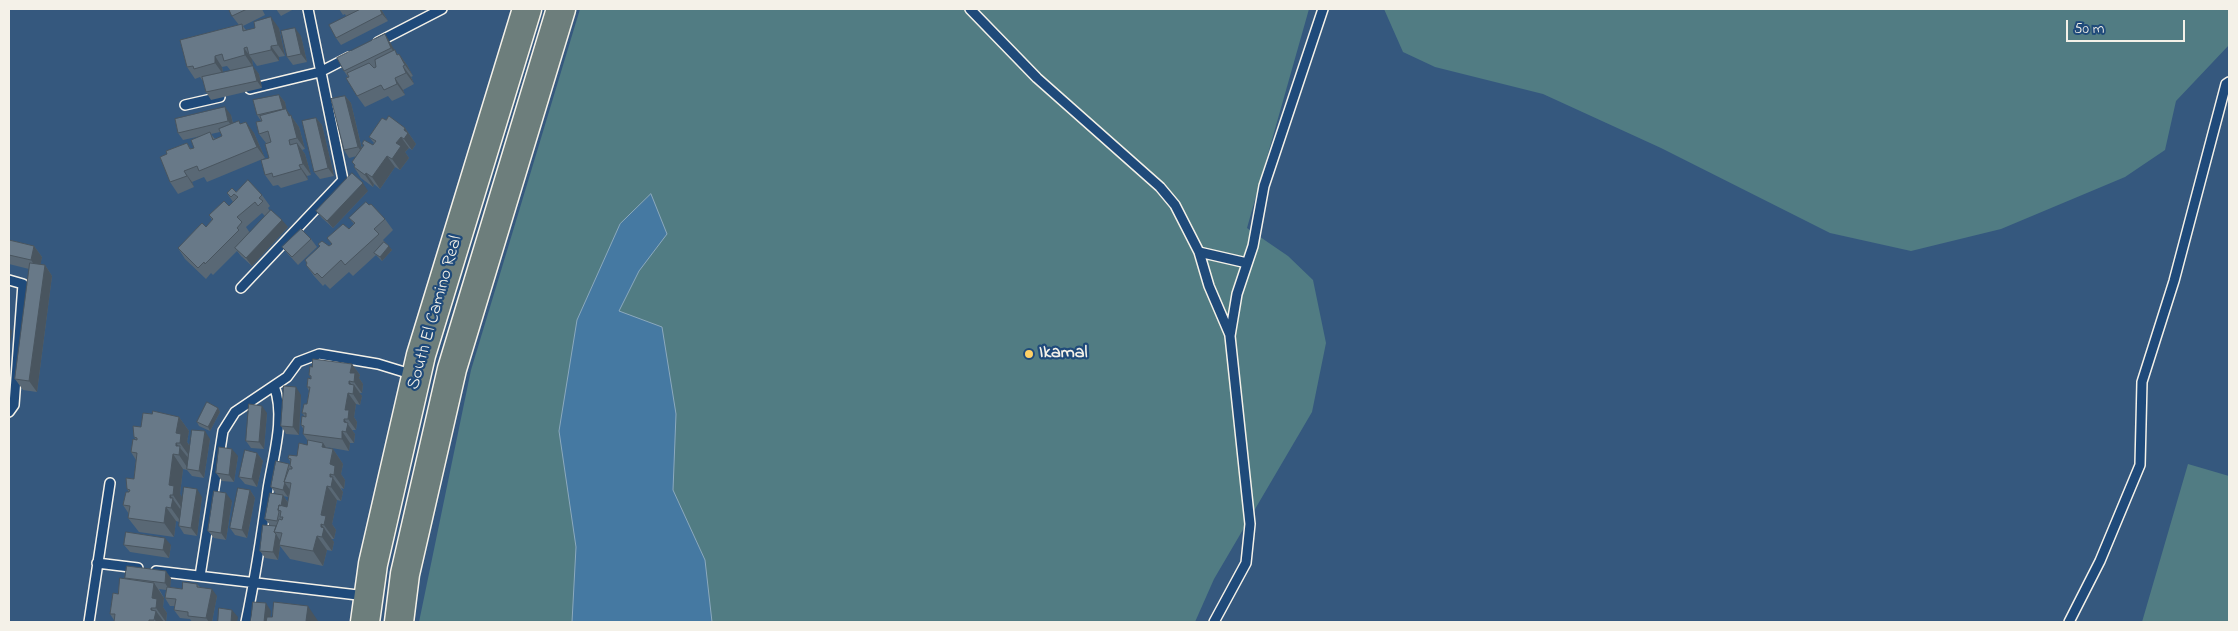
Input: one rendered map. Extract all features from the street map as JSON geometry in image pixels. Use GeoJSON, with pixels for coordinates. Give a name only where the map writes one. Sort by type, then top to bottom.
{"type":"FeatureCollection","features":[{"type":"Feature","properties":{"kind":"main road","name":"South El Camino Real"},"geometry":{"type":"LineString","coordinates":[[367,609],[374,564],[416,376],[527,9]]}},
{"type":"Feature","properties":{"kind":"main road","name":"South El Camino Real"},"geometry":{"type":"LineString","coordinates":[[399,622],[406,574],[452,369],[561,9]]}},
{"type":"Feature","properties":{"kind":"main road"},"geometry":{"type":"LineString","coordinates":[[367,609],[383,612],[385,622]]}},
{"type":"Feature","properties":{"kind":"lane"},"geometry":{"type":"LineString","coordinates":[[241,288],[343,180],[308,9]]}},
{"type":"Feature","properties":{"kind":"lane"},"geometry":{"type":"LineString","coordinates":[[243,91],[320,72],[442,9]]}},
{"type":"Feature","properties":{"kind":"lane"},"geometry":{"type":"LineString","coordinates":[[970,9],[1037,78],[1160,186],[1176,205],[1199,252],[1208,286],[1230,336]]}},
{"type":"Feature","properties":{"kind":"lane"},"geometry":{"type":"LineString","coordinates":[[1214,622],[1246,563],[1250,524],[1230,336],[1237,294],[1252,246],[1264,186],[1323,9]]}},
{"type":"Feature","properties":{"kind":"lane"},"geometry":{"type":"LineString","coordinates":[[2069,622],[2100,561],[2140,465],[2142,382],[2174,281],[2226,84],[2229,82]]}},
{"type":"Feature","properties":{"kind":"lane"},"geometry":{"type":"LineString","coordinates":[[185,105],[233,93]]}},
{"type":"Feature","properties":{"kind":"lane"},"geometry":{"type":"LineString","coordinates":[[1199,252],[1247,262]]}},
{"type":"Feature","properties":{"kind":"lane"},"geometry":{"type":"LineString","coordinates":[[9,280],[23,284],[14,406],[9,412]]}},
{"type":"Feature","properties":{"kind":"lane"},"geometry":{"type":"LineString","coordinates":[[200,576],[223,431],[236,412],[287,377],[298,362],[319,354],[378,364],[416,376]]}},
{"type":"Feature","properties":{"kind":"lane"},"geometry":{"type":"LineString","coordinates":[[246,622],[254,583],[278,424],[278,397],[274,386]]}},
{"type":"Feature","properties":{"kind":"lane"},"geometry":{"type":"LineString","coordinates":[[89,622],[110,483]]}},
{"type":"Feature","properties":{"kind":"lane"},"geometry":{"type":"LineString","coordinates":[[97,563],[254,583],[367,609]]}},
{"type":"Feature","properties":{"kind":"green space"},"geometry":{"type":"Polygon","coordinates":[[[580,9],[1309,9],[1247,228],[1288,256],[1313,280],[1326,343],[1312,412],[1214,579],[1195,622],[419,622],[471,370],[580,9]]]}},
{"type":"Feature","properties":{"kind":"green space"},"geometry":{"type":"Polygon","coordinates":[[[1384,9],[2229,9],[2229,45],[2176,101],[2165,150],[2125,177],[2001,229],[1911,251],[1830,233],[1661,148],[1543,94],[1435,67],[1403,52],[1384,9]]]}},
{"type":"Feature","properties":{"kind":"green space"},"geometry":{"type":"Polygon","coordinates":[[[2188,464],[2229,476],[2229,622],[2142,622],[2188,464]]]}},
{"type":"Feature","properties":{"kind":"water"},"geometry":{"type":"Polygon","coordinates":[[[651,194],[667,234],[639,271],[619,311],[662,327],[676,414],[673,490],[705,560],[712,622],[572,622],[576,547],[559,431],[577,320],[620,224],[651,194]]]}},
{"type":"Feature","properties":{"kind":"building"},"geometry":{"type":"Polygon","coordinates":[[[229,9],[247,9],[232,16],[229,9]]]}},
{"type":"Feature","properties":{"kind":"building"},"geometry":{"type":"Polygon","coordinates":[[[361,9],[380,9],[382,14],[336,38],[329,25],[361,9]]]}},
{"type":"Feature","properties":{"kind":"building"},"geometry":{"type":"Polygon","coordinates":[[[271,17],[278,45],[271,46],[271,50],[249,55],[247,47],[244,48],[245,55],[224,61],[222,54],[215,56],[215,63],[194,69],[193,66],[187,67],[180,40],[242,24],[243,31],[255,28],[254,22],[271,17]]]}},
{"type":"Feature","properties":{"kind":"building"},"geometry":{"type":"Polygon","coordinates":[[[295,28],[301,54],[287,57],[281,31],[295,28]]]}},
{"type":"Feature","properties":{"kind":"building"},"geometry":{"type":"Polygon","coordinates":[[[385,34],[391,48],[344,71],[337,58],[385,34]]]}},
{"type":"Feature","properties":{"kind":"building"},"geometry":{"type":"Polygon","coordinates":[[[395,50],[405,65],[403,66],[406,73],[395,78],[397,84],[384,90],[381,85],[357,96],[346,78],[349,77],[347,73],[369,63],[374,68],[376,67],[375,60],[395,50]]]}},
{"type":"Feature","properties":{"kind":"building"},"geometry":{"type":"Polygon","coordinates":[[[253,66],[257,81],[206,92],[202,77],[253,66]]]}},
{"type":"Feature","properties":{"kind":"building"},"geometry":{"type":"Polygon","coordinates":[[[279,95],[283,109],[257,115],[253,100],[279,95]]]}},
{"type":"Feature","properties":{"kind":"building"},"geometry":{"type":"Polygon","coordinates":[[[345,96],[358,147],[344,150],[331,99],[345,96]]]}},
{"type":"Feature","properties":{"kind":"building"},"geometry":{"type":"Polygon","coordinates":[[[225,107],[228,121],[178,133],[175,119],[225,107]]]}},
{"type":"Feature","properties":{"kind":"building"},"geometry":{"type":"Polygon","coordinates":[[[286,109],[289,116],[291,115],[297,138],[289,140],[290,145],[297,143],[303,164],[299,165],[301,169],[273,177],[272,173],[265,175],[261,160],[269,158],[265,144],[271,142],[268,131],[259,134],[256,122],[262,121],[260,116],[286,109]]]}},
{"type":"Feature","properties":{"kind":"building"},"geometry":{"type":"Polygon","coordinates":[[[389,116],[405,128],[404,130],[408,133],[404,139],[401,137],[396,143],[401,146],[392,159],[387,156],[372,177],[366,173],[365,175],[354,167],[355,165],[352,162],[364,145],[362,144],[364,140],[373,145],[376,141],[369,137],[382,118],[386,120],[389,116]]]}},
{"type":"Feature","properties":{"kind":"building"},"geometry":{"type":"Polygon","coordinates":[[[316,118],[328,168],[314,172],[302,121],[316,118]]]}},
{"type":"Feature","properties":{"kind":"building"},"geometry":{"type":"Polygon","coordinates":[[[239,121],[240,124],[246,122],[257,147],[199,171],[197,166],[184,171],[187,176],[170,182],[160,157],[167,154],[166,151],[187,143],[190,149],[194,148],[191,140],[210,132],[213,140],[222,136],[219,129],[239,121]]]}},
{"type":"Feature","properties":{"kind":"building"},"geometry":{"type":"Polygon","coordinates":[[[352,173],[363,183],[327,221],[316,211],[352,173]]]}},
{"type":"Feature","properties":{"kind":"building"},"geometry":{"type":"Polygon","coordinates":[[[248,180],[262,195],[259,198],[263,201],[258,206],[255,202],[237,217],[242,222],[237,228],[239,230],[205,264],[204,262],[198,268],[178,248],[202,223],[206,227],[213,219],[209,215],[224,201],[229,206],[238,197],[234,194],[231,197],[227,193],[232,188],[236,192],[248,180]]]}},
{"type":"Feature","properties":{"kind":"building"},"geometry":{"type":"Polygon","coordinates":[[[366,202],[369,205],[371,204],[385,219],[374,229],[379,234],[345,265],[341,260],[322,278],[317,273],[315,275],[306,265],[305,260],[320,246],[318,244],[322,241],[329,246],[332,244],[327,238],[343,224],[349,229],[355,223],[349,218],[366,202]]]}},
{"type":"Feature","properties":{"kind":"building"},"geometry":{"type":"Polygon","coordinates":[[[271,210],[282,220],[246,258],[235,248],[271,210]]]}},
{"type":"Feature","properties":{"kind":"building"},"geometry":{"type":"Polygon","coordinates":[[[301,229],[311,239],[292,257],[282,247],[301,229]]]}},
{"type":"Feature","properties":{"kind":"building"},"geometry":{"type":"Polygon","coordinates":[[[9,240],[34,246],[31,260],[9,255],[9,240]]]}},
{"type":"Feature","properties":{"kind":"building"},"geometry":{"type":"Polygon","coordinates":[[[384,242],[389,246],[380,257],[374,253],[384,242]]]}},
{"type":"Feature","properties":{"kind":"building"},"geometry":{"type":"Polygon","coordinates":[[[30,263],[45,265],[29,381],[15,379],[30,263]]]}},
{"type":"Feature","properties":{"kind":"building"},"geometry":{"type":"Polygon","coordinates":[[[313,359],[352,364],[350,373],[355,373],[354,382],[349,381],[349,384],[354,385],[353,394],[348,393],[345,410],[349,410],[348,419],[344,419],[344,422],[348,423],[346,432],[342,431],[342,439],[303,434],[302,416],[306,417],[306,413],[302,413],[304,404],[307,404],[310,387],[307,387],[308,378],[311,379],[309,375],[313,359]]]}},
{"type":"Feature","properties":{"kind":"building"},"geometry":{"type":"Polygon","coordinates":[[[284,386],[296,387],[293,427],[281,426],[284,386]]]}},
{"type":"Feature","properties":{"kind":"building"},"geometry":{"type":"Polygon","coordinates":[[[207,402],[218,408],[208,427],[197,422],[207,402]]]}},
{"type":"Feature","properties":{"kind":"building"},"geometry":{"type":"Polygon","coordinates":[[[249,404],[262,406],[259,442],[246,441],[249,404]]]}},
{"type":"Feature","properties":{"kind":"building"},"geometry":{"type":"Polygon","coordinates":[[[153,411],[179,417],[176,433],[181,434],[180,443],[176,443],[176,446],[180,446],[179,455],[173,454],[169,485],[174,486],[173,495],[170,495],[170,498],[173,498],[171,508],[166,507],[164,523],[128,518],[130,506],[123,505],[126,492],[130,490],[127,489],[126,478],[134,479],[137,453],[131,452],[133,439],[137,440],[137,438],[134,437],[133,426],[141,427],[143,413],[152,414],[153,411]]]}},
{"type":"Feature","properties":{"kind":"building"},"geometry":{"type":"Polygon","coordinates":[[[192,430],[205,431],[199,471],[187,469],[192,430]]]}},
{"type":"Feature","properties":{"kind":"building"},"geometry":{"type":"Polygon","coordinates":[[[308,440],[323,443],[322,447],[333,449],[330,464],[335,466],[334,475],[330,474],[330,477],[333,477],[331,487],[327,486],[321,515],[326,516],[324,525],[321,524],[321,527],[324,528],[322,537],[317,536],[313,551],[279,545],[282,533],[274,532],[279,519],[282,520],[283,517],[280,517],[279,505],[287,507],[291,483],[284,482],[289,469],[292,469],[290,466],[291,459],[288,458],[289,455],[297,456],[299,443],[307,445],[308,440]]]}},
{"type":"Feature","properties":{"kind":"building"},"geometry":{"type":"Polygon","coordinates":[[[219,447],[232,449],[229,475],[216,473],[219,447]]]}},
{"type":"Feature","properties":{"kind":"building"},"geometry":{"type":"Polygon","coordinates":[[[245,450],[257,453],[252,479],[239,477],[245,450]]]}},
{"type":"Feature","properties":{"kind":"building"},"geometry":{"type":"Polygon","coordinates":[[[276,461],[289,464],[283,490],[271,487],[276,461]]]}},
{"type":"Feature","properties":{"kind":"building"},"geometry":{"type":"Polygon","coordinates":[[[184,487],[197,489],[191,528],[179,526],[184,487]]]}},
{"type":"Feature","properties":{"kind":"building"},"geometry":{"type":"Polygon","coordinates":[[[238,488],[250,490],[242,530],[230,528],[238,488]]]}},
{"type":"Feature","properties":{"kind":"building"},"geometry":{"type":"Polygon","coordinates":[[[214,491],[226,493],[221,533],[208,531],[214,491]]]}},
{"type":"Feature","properties":{"kind":"building"},"geometry":{"type":"Polygon","coordinates":[[[270,493],[283,495],[281,506],[279,505],[277,521],[265,519],[270,493]]]}},
{"type":"Feature","properties":{"kind":"building"},"geometry":{"type":"Polygon","coordinates":[[[263,525],[276,526],[273,552],[260,551],[263,525]]]}},
{"type":"Feature","properties":{"kind":"building"},"geometry":{"type":"Polygon","coordinates":[[[126,532],[165,538],[163,550],[124,545],[126,532]]]}},
{"type":"Feature","properties":{"kind":"building"},"geometry":{"type":"Polygon","coordinates":[[[127,566],[166,571],[165,583],[125,578],[127,566]]]}},
{"type":"Feature","properties":{"kind":"building"},"geometry":{"type":"Polygon","coordinates":[[[120,578],[154,583],[152,598],[157,599],[156,608],[151,608],[151,610],[156,611],[154,620],[149,620],[149,622],[114,622],[115,614],[110,614],[113,593],[118,594],[120,578]]]}},
{"type":"Feature","properties":{"kind":"building"},"geometry":{"type":"Polygon","coordinates":[[[183,582],[197,584],[197,587],[212,589],[206,618],[188,616],[188,612],[174,610],[176,599],[165,598],[167,587],[182,589],[183,582]]]}},
{"type":"Feature","properties":{"kind":"building"},"geometry":{"type":"Polygon","coordinates":[[[253,602],[266,603],[264,622],[251,622],[253,602]]]}},
{"type":"Feature","properties":{"kind":"building"},"geometry":{"type":"Polygon","coordinates":[[[274,602],[308,606],[306,621],[311,622],[266,622],[267,617],[272,617],[274,602]]]}},
{"type":"Feature","properties":{"kind":"building"},"geometry":{"type":"Polygon","coordinates":[[[219,608],[232,610],[231,622],[218,622],[219,608]]]}},
{"type":"Feature","properties":{"kind":"place","name":"Ikamal"},"geometry":{"type":"Point","coordinates":[1029,354]}}]}
